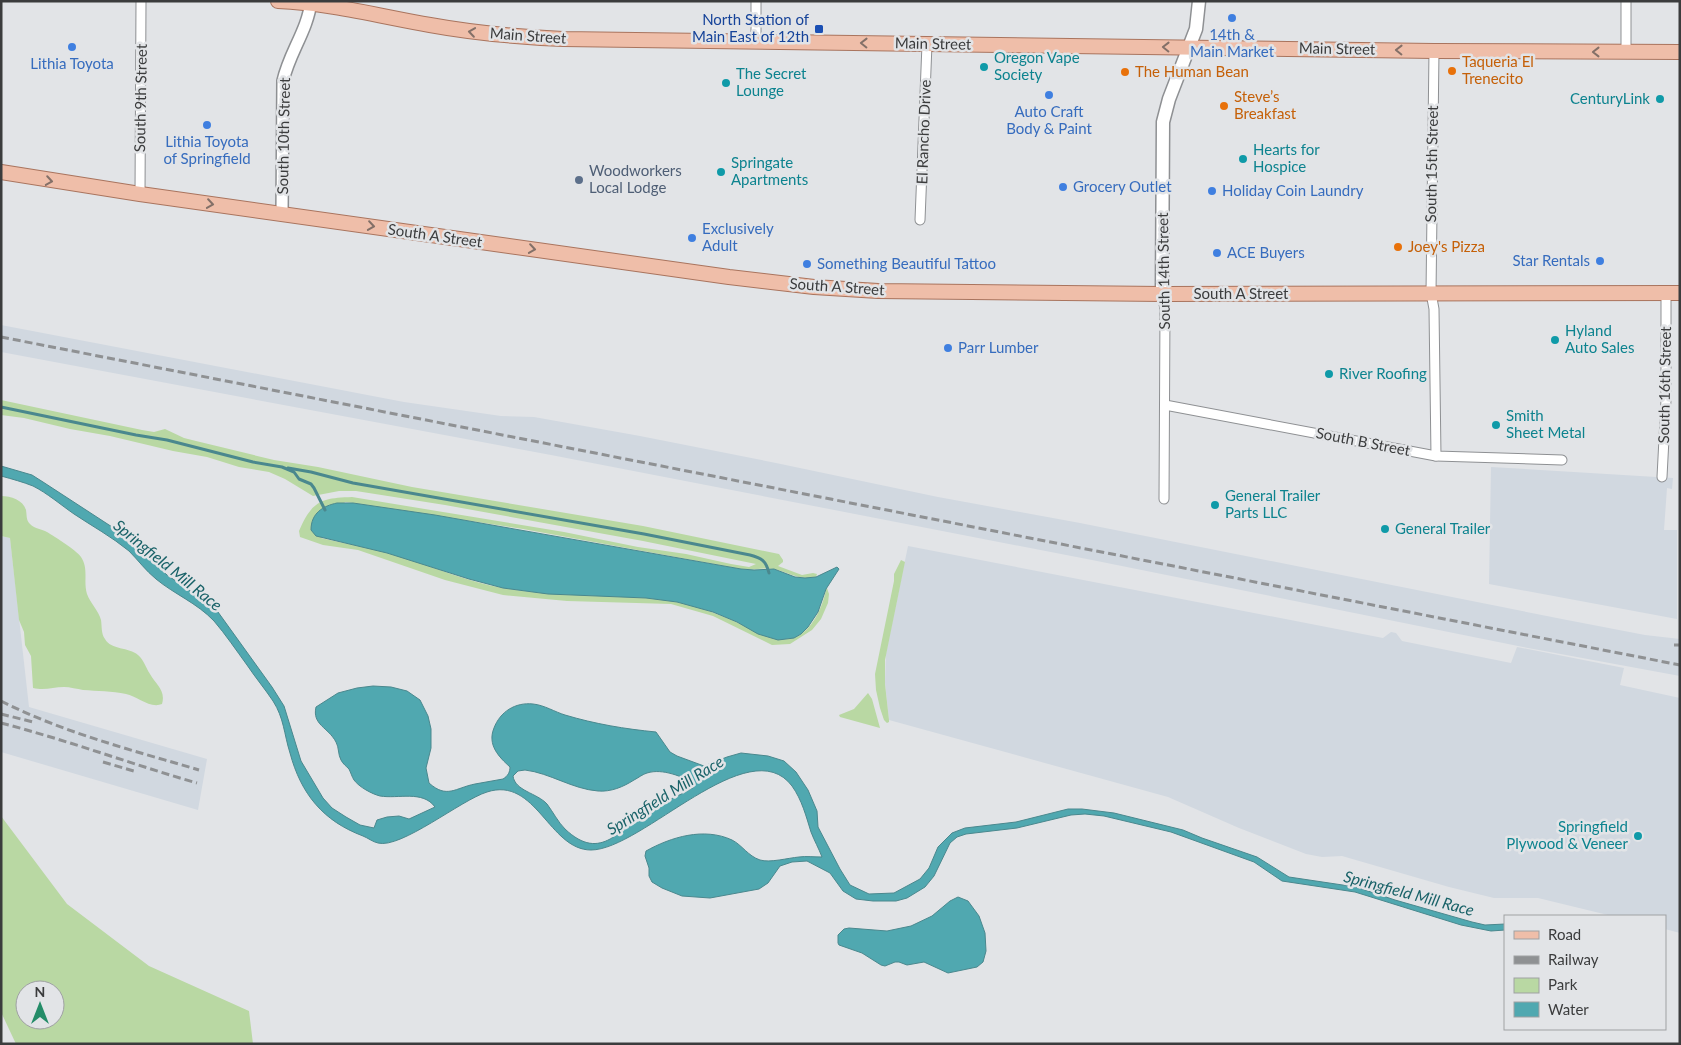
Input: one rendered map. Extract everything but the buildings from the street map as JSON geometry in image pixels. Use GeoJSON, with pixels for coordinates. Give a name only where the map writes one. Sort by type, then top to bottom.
{"type":"FeatureCollection","features":[{"type":"Feature","properties":{"kind":"main road","name":"Main Street"},"geometry":{"type":"LineString","coordinates":[[278,1],[311,2],[430,25],[511,36],[1434,51],[1680,52]]}},
{"type":"Feature","properties":{"kind":"main road","name":"South 14th Street"},"geometry":{"type":"LineString","coordinates":[[1162,294],[1163,122],[1169,100],[1196,29],[1199,1]]}},
{"type":"Feature","properties":{"kind":"main road","name":"South A Street"},"geometry":{"type":"LineString","coordinates":[[1,172],[140,194],[729,277],[878,291],[1162,294],[1673,293]]}},
{"type":"Feature","properties":{"kind":"street","name":"South 9th Street"},"geometry":{"type":"LineString","coordinates":[[140,194],[142,1]]}},
{"type":"Feature","properties":{"kind":"street"},"geometry":{"type":"LineString","coordinates":[[756,1],[756,41]]}},
{"type":"Feature","properties":{"kind":"street"},"geometry":{"type":"LineString","coordinates":[[1626,1],[1626,52]]}},
{"type":"Feature","properties":{"kind":"street","name":"South 10th Street"},"geometry":{"type":"LineString","coordinates":[[282,214],[283,81],[285,71],[308,19],[311,2]]}},
{"type":"Feature","properties":{"kind":"street","name":"El Rancho Drive"},"geometry":{"type":"LineString","coordinates":[[920,220],[927,44]]}},
{"type":"Feature","properties":{"kind":"street","name":"South 15th Street"},"geometry":{"type":"LineString","coordinates":[[1434,51],[1431,293],[1434,318],[1436,456]]}},
{"type":"Feature","properties":{"kind":"street","name":"South 16th Street"},"geometry":{"type":"LineString","coordinates":[[1662,477],[1673,293]]}},
{"type":"Feature","properties":{"kind":"street","name":"South 14th Street"},"geometry":{"type":"LineString","coordinates":[[1162,294],[1165,309],[1164,499]]}},
{"type":"Feature","properties":{"kind":"street","name":"South B Street"},"geometry":{"type":"LineString","coordinates":[[1165,405],[1436,456],[1562,460]]}},
{"type":"Feature","properties":{"kind":"shaded area"},"geometry":{"type":"Polygon","coordinates":[[[1,325],[404,402],[501,416],[534,417],[640,436],[938,497],[1080,523],[1567,620],[1645,635],[1680,639],[1680,676],[1523,647],[1092,560],[551,455],[1,352],[1,325]]]}},
{"type":"Feature","properties":{"kind":"shaded area"},"geometry":{"type":"Polygon","coordinates":[[[1491,467],[1673,478],[1672,489],[1667,488],[1664,530],[1677,530],[1677,619],[1489,584],[1491,467]]]}},
{"type":"Feature","properties":{"kind":"shaded area"},"geometry":{"type":"Polygon","coordinates":[[[1,536],[10,538],[29,707],[207,759],[198,810],[1,752],[1,536]]]}},
{"type":"Feature","properties":{"kind":"shaded area"},"geometry":{"type":"Polygon","coordinates":[[[908,546],[1383,638],[1391,632],[1396,633],[1402,641],[1511,663],[1517,647],[1624,668],[1620,685],[1680,698],[1680,933],[1666,929],[1666,915],[1608,915],[1538,898],[1494,898],[1342,856],[1322,857],[1306,854],[1239,828],[1168,797],[889,720],[885,683],[886,653],[908,546]]]}},
{"type":"Feature","properties":{"kind":"green space"},"geometry":{"type":"Polygon","coordinates":[[[1,400],[142,430],[154,432],[165,429],[184,438],[274,460],[318,467],[412,487],[643,526],[779,554],[783,562],[778,566],[802,575],[817,574],[816,577],[804,578],[773,569],[741,569],[523,529],[345,502],[321,538],[392,554],[490,585],[542,593],[659,599],[677,602],[734,621],[766,636],[780,639],[795,637],[808,628],[822,605],[827,588],[829,594],[828,603],[821,619],[812,630],[790,644],[772,645],[713,616],[671,604],[567,601],[503,595],[445,580],[358,550],[323,545],[300,537],[299,531],[308,513],[319,503],[325,500],[352,497],[564,532],[749,567],[756,564],[643,541],[356,491],[339,491],[313,496],[285,479],[269,472],[239,467],[207,457],[110,436],[1,415],[1,400]]]}},
{"type":"Feature","properties":{"kind":"green space"},"geometry":{"type":"Polygon","coordinates":[[[1,496],[19,501],[26,510],[27,519],[30,524],[55,537],[81,557],[85,566],[87,594],[100,617],[104,637],[111,645],[134,652],[140,657],[162,691],[162,704],[153,705],[130,695],[115,692],[66,687],[33,688],[31,656],[25,645],[24,632],[19,620],[10,538],[1,536],[1,496]]]}},
{"type":"Feature","properties":{"kind":"green space"},"geometry":{"type":"Polygon","coordinates":[[[901,560],[905,562],[885,660],[885,684],[889,720],[887,723],[880,708],[875,674],[894,574],[901,560]]]}},
{"type":"Feature","properties":{"kind":"green space"},"geometry":{"type":"Polygon","coordinates":[[[868,693],[872,699],[880,728],[840,717],[839,715],[854,709],[868,693]]]}},
{"type":"Feature","properties":{"kind":"green space"},"geometry":{"type":"Polygon","coordinates":[[[1,816],[67,904],[149,966],[249,1011],[253,1044],[16,1044],[1,1012],[1,816]]]}},
{"type":"Feature","properties":{"kind":"water"},"geometry":{"type":"Polygon","coordinates":[[[1,466],[32,475],[129,538],[167,575],[218,612],[284,706],[301,761],[323,798],[332,808],[360,825],[374,828],[377,820],[399,816],[409,819],[435,807],[430,802],[417,797],[380,796],[359,785],[341,760],[338,746],[333,737],[316,718],[316,707],[338,693],[373,686],[391,687],[407,691],[420,700],[428,716],[431,729],[431,748],[426,768],[429,783],[435,788],[446,791],[506,777],[510,767],[495,750],[492,734],[497,722],[504,713],[514,706],[526,704],[541,706],[599,724],[656,732],[670,752],[704,766],[741,753],[768,756],[784,761],[796,772],[808,790],[817,811],[818,827],[850,885],[869,894],[894,893],[920,879],[929,868],[938,847],[952,833],[965,828],[1016,822],[1068,809],[1082,809],[1114,813],[1183,830],[1257,857],[1289,877],[1356,887],[1472,922],[1485,925],[1504,924],[1504,930],[1491,931],[1461,925],[1355,892],[1282,881],[1254,862],[1171,832],[1104,816],[1085,814],[1071,815],[1017,828],[966,834],[957,837],[950,843],[934,876],[925,887],[907,898],[896,901],[856,899],[843,891],[830,873],[807,861],[792,862],[780,866],[768,883],[759,889],[710,898],[682,896],[652,882],[645,856],[646,851],[688,835],[710,834],[721,836],[732,840],[752,856],[764,861],[822,857],[795,791],[792,786],[773,772],[750,772],[723,781],[638,832],[613,845],[591,850],[576,847],[564,839],[530,803],[518,794],[504,790],[487,792],[476,797],[401,839],[388,843],[378,843],[336,822],[325,814],[307,793],[295,768],[277,707],[214,621],[200,609],[156,579],[129,551],[109,536],[38,489],[1,476],[1,466]],[[525,770],[518,771],[513,776],[522,789],[547,804],[565,829],[578,839],[590,843],[600,843],[610,839],[650,810],[694,787],[695,783],[672,774],[653,772],[644,774],[617,789],[598,791],[588,790],[543,774],[525,770]]]}},
{"type":"Feature","properties":{"kind":"water"},"geometry":{"type":"Polygon","coordinates":[[[337,503],[353,503],[435,515],[741,569],[774,569],[795,577],[816,577],[837,567],[839,569],[826,589],[818,612],[808,627],[794,638],[778,640],[758,634],[737,622],[713,612],[677,602],[646,598],[548,594],[503,588],[387,553],[316,536],[311,530],[313,519],[323,508],[337,503]]]}},
{"type":"Feature","properties":{"kind":"water"},"geometry":{"type":"Polygon","coordinates":[[[958,897],[968,901],[979,916],[985,933],[986,951],[983,962],[977,967],[948,973],[924,962],[907,965],[895,962],[885,966],[862,953],[838,943],[838,935],[844,929],[887,931],[911,926],[932,916],[958,897]]]}},
{"type":"Feature","properties":{"kind":"waterway"},"geometry":{"type":"LineString","coordinates":[[1,407],[167,440],[253,462],[282,467],[294,472],[299,479],[311,484],[325,510]]}},
{"type":"Feature","properties":{"kind":"waterway"},"geometry":{"type":"LineString","coordinates":[[288,468],[353,483],[644,534],[750,555],[758,557],[763,561],[769,573]]}},
{"type":"Feature","properties":{"kind":"railway"},"geometry":{"type":"LineString","coordinates":[[1,337],[1680,665]]}},
{"type":"Feature","properties":{"kind":"railway"},"geometry":{"type":"LineString","coordinates":[[1674,645],[1680,645]]}},
{"type":"Feature","properties":{"kind":"railway"},"geometry":{"type":"LineString","coordinates":[[1,701],[74,732],[199,770]]}},
{"type":"Feature","properties":{"kind":"railway"},"geometry":{"type":"LineString","coordinates":[[1,714],[33,722]]}},
{"type":"Feature","properties":{"kind":"railway"},"geometry":{"type":"LineString","coordinates":[[1,723],[197,783]]}},
{"type":"Feature","properties":{"kind":"railway"},"geometry":{"type":"LineString","coordinates":[[103,762],[137,772]]}},
{"type":"Feature","properties":{"kind":"place","name":"14th & Main Market"},"geometry":{"type":"Point","coordinates":[1232,18]}},
{"type":"Feature","properties":{"kind":"place","name":"North Station of Main East of 12th"},"geometry":{"type":"Point","coordinates":[819,29]}},
{"type":"Feature","properties":{"kind":"place","name":"Lithia Toyota"},"geometry":{"type":"Point","coordinates":[72,47]}},
{"type":"Feature","properties":{"kind":"place","name":"Oregon Vape Society"},"geometry":{"type":"Point","coordinates":[984,67]}},
{"type":"Feature","properties":{"kind":"place","name":"Taqueria El Trenecito"},"geometry":{"type":"Point","coordinates":[1452,71]}},
{"type":"Feature","properties":{"kind":"place","name":"The Human Bean"},"geometry":{"type":"Point","coordinates":[1125,72]}},
{"type":"Feature","properties":{"kind":"place","name":"The Secret Lounge"},"geometry":{"type":"Point","coordinates":[726,83]}},
{"type":"Feature","properties":{"kind":"place","name":"Auto Craft Body & Paint"},"geometry":{"type":"Point","coordinates":[1049,95]}},
{"type":"Feature","properties":{"kind":"place","name":"CenturyLink"},"geometry":{"type":"Point","coordinates":[1660,99]}},
{"type":"Feature","properties":{"kind":"place","name":"Steve’s Breakfast"},"geometry":{"type":"Point","coordinates":[1224,106]}},
{"type":"Feature","properties":{"kind":"place","name":"Lithia Toyota of Springfield"},"geometry":{"type":"Point","coordinates":[207,125]}},
{"type":"Feature","properties":{"kind":"place","name":"Hearts for Hospice"},"geometry":{"type":"Point","coordinates":[1243,159]}},
{"type":"Feature","properties":{"kind":"place","name":"Springate Apartments"},"geometry":{"type":"Point","coordinates":[721,172]}},
{"type":"Feature","properties":{"kind":"place","name":"Woodworkers Local Lodge"},"geometry":{"type":"Point","coordinates":[579,180]}},
{"type":"Feature","properties":{"kind":"place","name":"Grocery Outlet"},"geometry":{"type":"Point","coordinates":[1063,187]}},
{"type":"Feature","properties":{"kind":"place","name":"Holiday Coin Laundry"},"geometry":{"type":"Point","coordinates":[1212,191]}},
{"type":"Feature","properties":{"kind":"place","name":"Exclusively Adult"},"geometry":{"type":"Point","coordinates":[692,238]}},
{"type":"Feature","properties":{"kind":"place","name":"Joey's Pizza"},"geometry":{"type":"Point","coordinates":[1398,247]}},
{"type":"Feature","properties":{"kind":"place","name":"ACE Buyers"},"geometry":{"type":"Point","coordinates":[1217,253]}},
{"type":"Feature","properties":{"kind":"place","name":"Star Rentals"},"geometry":{"type":"Point","coordinates":[1600,261]}},
{"type":"Feature","properties":{"kind":"place","name":"Something Beautiful Tattoo"},"geometry":{"type":"Point","coordinates":[807,264]}},
{"type":"Feature","properties":{"kind":"place","name":"Hyland Auto Sales"},"geometry":{"type":"Point","coordinates":[1555,340]}},
{"type":"Feature","properties":{"kind":"place","name":"Parr Lumber"},"geometry":{"type":"Point","coordinates":[948,348]}},
{"type":"Feature","properties":{"kind":"place","name":"River Roofing"},"geometry":{"type":"Point","coordinates":[1329,374]}},
{"type":"Feature","properties":{"kind":"place","name":"Smith Sheet Metal"},"geometry":{"type":"Point","coordinates":[1496,425]}},
{"type":"Feature","properties":{"kind":"place","name":"General Trailer Parts LLC"},"geometry":{"type":"Point","coordinates":[1215,505]}},
{"type":"Feature","properties":{"kind":"place","name":"General Trailer"},"geometry":{"type":"Point","coordinates":[1385,529]}},
{"type":"Feature","properties":{"kind":"place","name":"Springfield Plywood & Veneer"},"geometry":{"type":"Point","coordinates":[1638,836]}},
{"type":"Feature","properties":{"kind":"water label","name":"Springfield Mill Race"},"geometry":{"type":"Point","coordinates":[168,565]}},
{"type":"Feature","properties":{"kind":"water label","name":"Springfield Mill Race"},"geometry":{"type":"Point","coordinates":[665,795]}},
{"type":"Feature","properties":{"kind":"water label","name":"Springfield Mill Race"},"geometry":{"type":"Point","coordinates":[1409,893]}}]}
